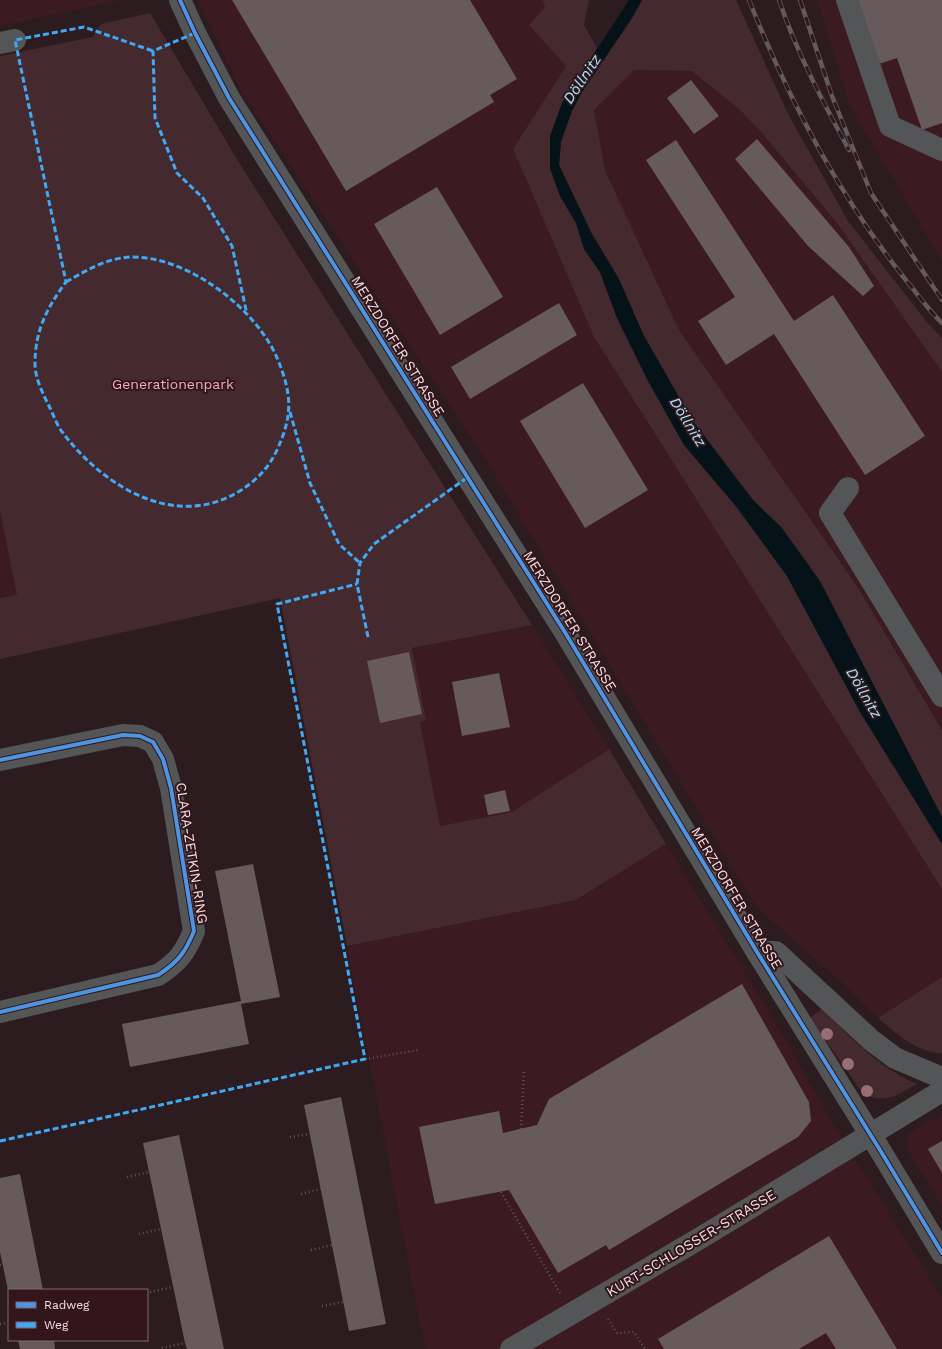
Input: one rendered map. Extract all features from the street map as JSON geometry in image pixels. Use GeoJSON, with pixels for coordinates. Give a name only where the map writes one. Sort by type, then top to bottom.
{"type":"FeatureCollection","features":[{"type":"Feature","properties":{"kind":"street","name":"MERZDORFER STRASSE"},"geometry":{"type":"LineString","coordinates":[[180,0],[228,98],[566,634],[756,952],[942,1253]]}},
{"type":"Feature","properties":{"kind":"street"},"geometry":{"type":"LineString","coordinates":[[847,0],[890,126],[942,150]]}},
{"type":"Feature","properties":{"kind":"street"},"geometry":{"type":"LineString","coordinates":[[848,488],[830,513],[942,696]]}},
{"type":"Feature","properties":{"kind":"street","name":"CLARA-ZETKIN-RING"},"geometry":{"type":"LineString","coordinates":[[0,760],[123,735],[140,736],[153,742],[163,759],[171,788],[194,931],[187,948],[176,963],[158,975],[0,1012]]}},
{"type":"Feature","properties":{"kind":"street"},"geometry":{"type":"LineString","coordinates":[[756,952],[776,952],[871,1040],[895,1058],[942,1078]]}},
{"type":"Feature","properties":{"kind":"street","name":"KURT-SCHLOSSER-STRASSE"},"geometry":{"type":"LineString","coordinates":[[511,1349],[597,1300],[942,1090]]}},
{"type":"Feature","properties":{"kind":"path"},"geometry":{"type":"LineString","coordinates":[[365,1059],[419,1050]]}},
{"type":"Feature","properties":{"kind":"path"},"geometry":{"type":"LineString","coordinates":[[521,1129],[524,1070]]}},
{"type":"Feature","properties":{"kind":"path"},"geometry":{"type":"LineString","coordinates":[[290,1137],[310,1134]]}},
{"type":"Feature","properties":{"kind":"path"},"geometry":{"type":"LineString","coordinates":[[127,1177],[150,1172]]}},
{"type":"Feature","properties":{"kind":"path"},"geometry":{"type":"LineString","coordinates":[[301,1194],[321,1189]]}},
{"type":"Feature","properties":{"kind":"path"},"geometry":{"type":"LineString","coordinates":[[501,1192],[572,1314]]}},
{"type":"Feature","properties":{"kind":"path"},"geometry":{"type":"LineString","coordinates":[[138,1234],[162,1229]]}},
{"type":"Feature","properties":{"kind":"path"},"geometry":{"type":"LineString","coordinates":[[312,1250],[332,1246]]}},
{"type":"Feature","properties":{"kind":"path"},"geometry":{"type":"LineString","coordinates":[[150,1292],[173,1287]]}},
{"type":"Feature","properties":{"kind":"path"},"geometry":{"type":"LineString","coordinates":[[597,1300],[617,1333],[634,1332],[644,1349]]}},
{"type":"Feature","properties":{"kind":"path"},"geometry":{"type":"LineString","coordinates":[[322,1306],[343,1302]]}},
{"type":"Feature","properties":{"kind":"path"},"geometry":{"type":"LineString","coordinates":[[162,1348],[185,1343]]}},
{"type":"Feature","properties":{"kind":"shaded area"},"geometry":{"type":"Polygon","coordinates":[[[0,0],[122,0],[0,26],[0,0]]]}},
{"type":"Feature","properties":{"kind":"shaded area"},"geometry":{"type":"Polygon","coordinates":[[[198,0],[542,0],[545,7],[530,25],[566,66],[513,149],[594,337],[942,889],[942,977],[878,1018],[847,987],[759,909],[752,900],[478,447],[240,89],[198,0]]]}},
{"type":"Feature","properties":{"kind":"shaded area"},"geometry":{"type":"Polygon","coordinates":[[[817,0],[942,0],[942,261],[849,104],[817,0]]]}},
{"type":"Feature","properties":{"kind":"shaded area"},"geometry":{"type":"Polygon","coordinates":[[[634,70],[692,70],[739,109],[761,132],[837,223],[942,372],[942,730],[859,589],[679,330],[605,170],[594,111],[634,70]]]}},
{"type":"Feature","properties":{"kind":"shaded area"},"geometry":{"type":"Polygon","coordinates":[[[0,510],[18,595],[0,598],[0,510]]]}},
{"type":"Feature","properties":{"kind":"shaded area"},"geometry":{"type":"Polygon","coordinates":[[[532,625],[609,749],[512,812],[440,826],[420,721],[426,720],[412,648],[532,625]]]}},
{"type":"Feature","properties":{"kind":"shaded area"},"geometry":{"type":"Polygon","coordinates":[[[666,844],[782,1034],[833,1124],[942,1298],[942,1349],[425,1349],[347,946],[576,900],[666,844]]]}},
{"type":"Feature","properties":{"kind":"shaded area"},"geometry":{"type":"Polygon","coordinates":[[[942,1114],[942,1206],[906,1147],[909,1133],[942,1114]]]}},
{"type":"Feature","properties":{"kind":"green space"},"geometry":{"type":"Polygon","coordinates":[[[542,0],[589,0],[584,25],[597,48],[562,103],[550,168],[560,196],[576,223],[584,249],[600,272],[617,318],[648,381],[684,445],[735,505],[787,576],[860,712],[942,844],[942,889],[594,337],[513,149],[566,66],[529,25],[545,7],[542,0]]]}},
{"type":"Feature","properties":{"kind":"green space"},"geometry":{"type":"Polygon","coordinates":[[[642,0],[736,0],[789,116],[848,221],[926,321],[942,338],[942,372],[837,223],[761,132],[739,109],[692,71],[634,70],[594,110],[605,170],[679,330],[859,589],[942,730],[942,817],[886,711],[782,528],[753,500],[692,420],[643,334],[619,279],[592,233],[559,165],[561,142],[571,111],[582,92],[632,18],[642,0]]]}},
{"type":"Feature","properties":{"kind":"green space","name":"Generationenpark"},"geometry":{"type":"Polygon","coordinates":[[[150,13],[238,161],[532,625],[412,648],[426,720],[420,722],[440,826],[512,812],[609,749],[666,844],[576,900],[347,946],[280,598],[0,659],[0,598],[17,595],[0,510],[0,56],[93,37],[101,24],[150,13]]]}},
{"type":"Feature","properties":{"kind":"green space"},"geometry":{"type":"Polygon","coordinates":[[[942,977],[942,1053],[924,1050],[916,1046],[900,1036],[878,1018],[942,977]]]}},
{"type":"Feature","properties":{"kind":"green space"},"geometry":{"type":"Polygon","coordinates":[[[822,1009],[877,1060],[903,1077],[917,1084],[896,1095],[883,1099],[870,1096],[862,1092],[810,1018],[822,1009]]]}},
{"type":"Feature","properties":{"kind":"water","name":"Döllnitz"},"geometry":{"type":"Polygon","coordinates":[[[629,0],[642,0],[632,18],[582,92],[572,111],[561,142],[559,165],[591,233],[619,279],[643,334],[692,420],[753,500],[782,528],[820,581],[942,817],[942,844],[860,712],[787,576],[735,505],[684,445],[648,381],[617,318],[600,272],[584,249],[576,223],[560,196],[550,168],[550,136],[562,103],[629,0]]]}},
{"type":"Feature","properties":{"kind":"building"},"geometry":{"type":"Polygon","coordinates":[[[232,0],[470,0],[517,79],[490,95],[494,102],[346,191],[232,0]]]}},
{"type":"Feature","properties":{"kind":"building"},"geometry":{"type":"Polygon","coordinates":[[[857,0],[942,0],[942,123],[922,130],[897,58],[879,64],[857,0]]]}},
{"type":"Feature","properties":{"kind":"building"},"geometry":{"type":"Polygon","coordinates":[[[691,80],[719,116],[694,134],[667,98],[691,80]]]}},
{"type":"Feature","properties":{"kind":"building"},"geometry":{"type":"Polygon","coordinates":[[[757,139],[849,247],[874,286],[863,296],[808,246],[735,159],[757,139]]]}},
{"type":"Feature","properties":{"kind":"building"},"geometry":{"type":"Polygon","coordinates":[[[676,140],[794,321],[833,295],[925,436],[865,475],[774,334],[726,365],[698,321],[735,297],[646,160],[676,140]]]}},
{"type":"Feature","properties":{"kind":"building"},"geometry":{"type":"Polygon","coordinates":[[[437,187],[503,297],[440,335],[374,224],[437,187]]]}},
{"type":"Feature","properties":{"kind":"building"},"geometry":{"type":"Polygon","coordinates":[[[559,303],[577,335],[470,399],[451,367],[559,303]]]}},
{"type":"Feature","properties":{"kind":"building"},"geometry":{"type":"Polygon","coordinates":[[[583,383],[648,490],[585,528],[520,421],[583,383]]]}},
{"type":"Feature","properties":{"kind":"building"},"geometry":{"type":"Polygon","coordinates":[[[409,652],[422,714],[380,723],[367,661],[409,652]]]}},
{"type":"Feature","properties":{"kind":"building"},"geometry":{"type":"Polygon","coordinates":[[[499,673],[510,727],[462,736],[452,682],[499,673]]]}},
{"type":"Feature","properties":{"kind":"building"},"geometry":{"type":"Polygon","coordinates":[[[505,790],[510,811],[488,815],[484,795],[505,790]]]}},
{"type":"Feature","properties":{"kind":"building"},"geometry":{"type":"Polygon","coordinates":[[[253,864],[280,997],[241,1004],[249,1044],[130,1067],[122,1024],[241,1001],[215,871],[253,864]]]}},
{"type":"Feature","properties":{"kind":"building"},"geometry":{"type":"Polygon","coordinates":[[[742,984],[809,1102],[811,1121],[798,1137],[609,1250],[606,1245],[558,1273],[509,1190],[435,1204],[419,1127],[499,1111],[503,1133],[537,1125],[549,1099],[742,984]]]}},
{"type":"Feature","properties":{"kind":"building"},"geometry":{"type":"Polygon","coordinates":[[[341,1097],[386,1324],[349,1331],[304,1105],[341,1097]]]}},
{"type":"Feature","properties":{"kind":"building"},"geometry":{"type":"Polygon","coordinates":[[[179,1135],[224,1349],[187,1349],[185,1343],[143,1143],[179,1135]]]}},
{"type":"Feature","properties":{"kind":"building"},"geometry":{"type":"Polygon","coordinates":[[[942,1141],[942,1173],[928,1149],[942,1141]]]}},
{"type":"Feature","properties":{"kind":"building"},"geometry":{"type":"Polygon","coordinates":[[[20,1174],[43,1289],[8,1290],[0,1252],[0,1178],[20,1174]]]}},
{"type":"Feature","properties":{"kind":"building"},"geometry":{"type":"Polygon","coordinates":[[[829,1236],[897,1349],[836,1349],[826,1333],[799,1349],[664,1349],[658,1339],[829,1236]]]}},
{"type":"Feature","properties":{"kind":"building"},"geometry":{"type":"Polygon","coordinates":[[[18,1341],[54,1341],[55,1349],[20,1349],[18,1341]]]}},
{"type":"Feature","properties":{"kind":"railway"},"geometry":{"type":"LineString","coordinates":[[749,0],[764,37],[798,109],[837,180],[881,247],[927,307],[942,323]]}},
{"type":"Feature","properties":{"kind":"railway"},"geometry":{"type":"LineString","coordinates":[[779,0],[802,58],[849,150]]}},
{"type":"Feature","properties":{"kind":"railway"},"geometry":{"type":"LineString","coordinates":[[800,0],[832,96],[871,193],[942,300]]}},
{"type":"Feature","properties":{"kind":"marked path"},"geometry":{"type":"LineString","coordinates":[[66,282],[105,262],[131,257],[153,259],[175,266],[197,276],[218,289],[237,305],[254,322],[268,341],[283,372],[288,395],[288,415],[282,438],[270,463],[261,474],[238,492],[214,503],[189,506],[165,504],[142,497],[119,485],[98,470],[79,452],[59,427],[36,376],[35,364],[37,340],[43,320],[53,301],[66,282],[15,40],[84,27],[153,51]]}},
{"type":"Feature","properties":{"kind":"marked path"},"geometry":{"type":"LineString","coordinates":[[195,33],[153,51],[155,118],[177,173],[203,198],[232,246],[247,314]]}},
{"type":"Feature","properties":{"kind":"marked path"},"geometry":{"type":"LineString","coordinates":[[290,412],[310,483],[339,544],[360,563]]}},
{"type":"Feature","properties":{"kind":"marked path"},"geometry":{"type":"LineString","coordinates":[[368,637],[357,584],[360,563],[374,544],[468,477]]}},
{"type":"Feature","properties":{"kind":"marked path"},"geometry":{"type":"LineString","coordinates":[[0,1141],[365,1059],[277,604],[357,584]]}},
{"type":"Feature","properties":{"kind":"cycle path"},"geometry":{"type":"LineString","coordinates":[[180,0],[195,33],[229,98],[566,634],[757,952],[942,1253]]}},
{"type":"Feature","properties":{"kind":"cycle path"},"geometry":{"type":"LineString","coordinates":[[0,760],[123,735],[140,736],[153,742],[163,759],[171,788],[194,931],[184,951],[176,961],[158,975],[0,1012]]}}]}
